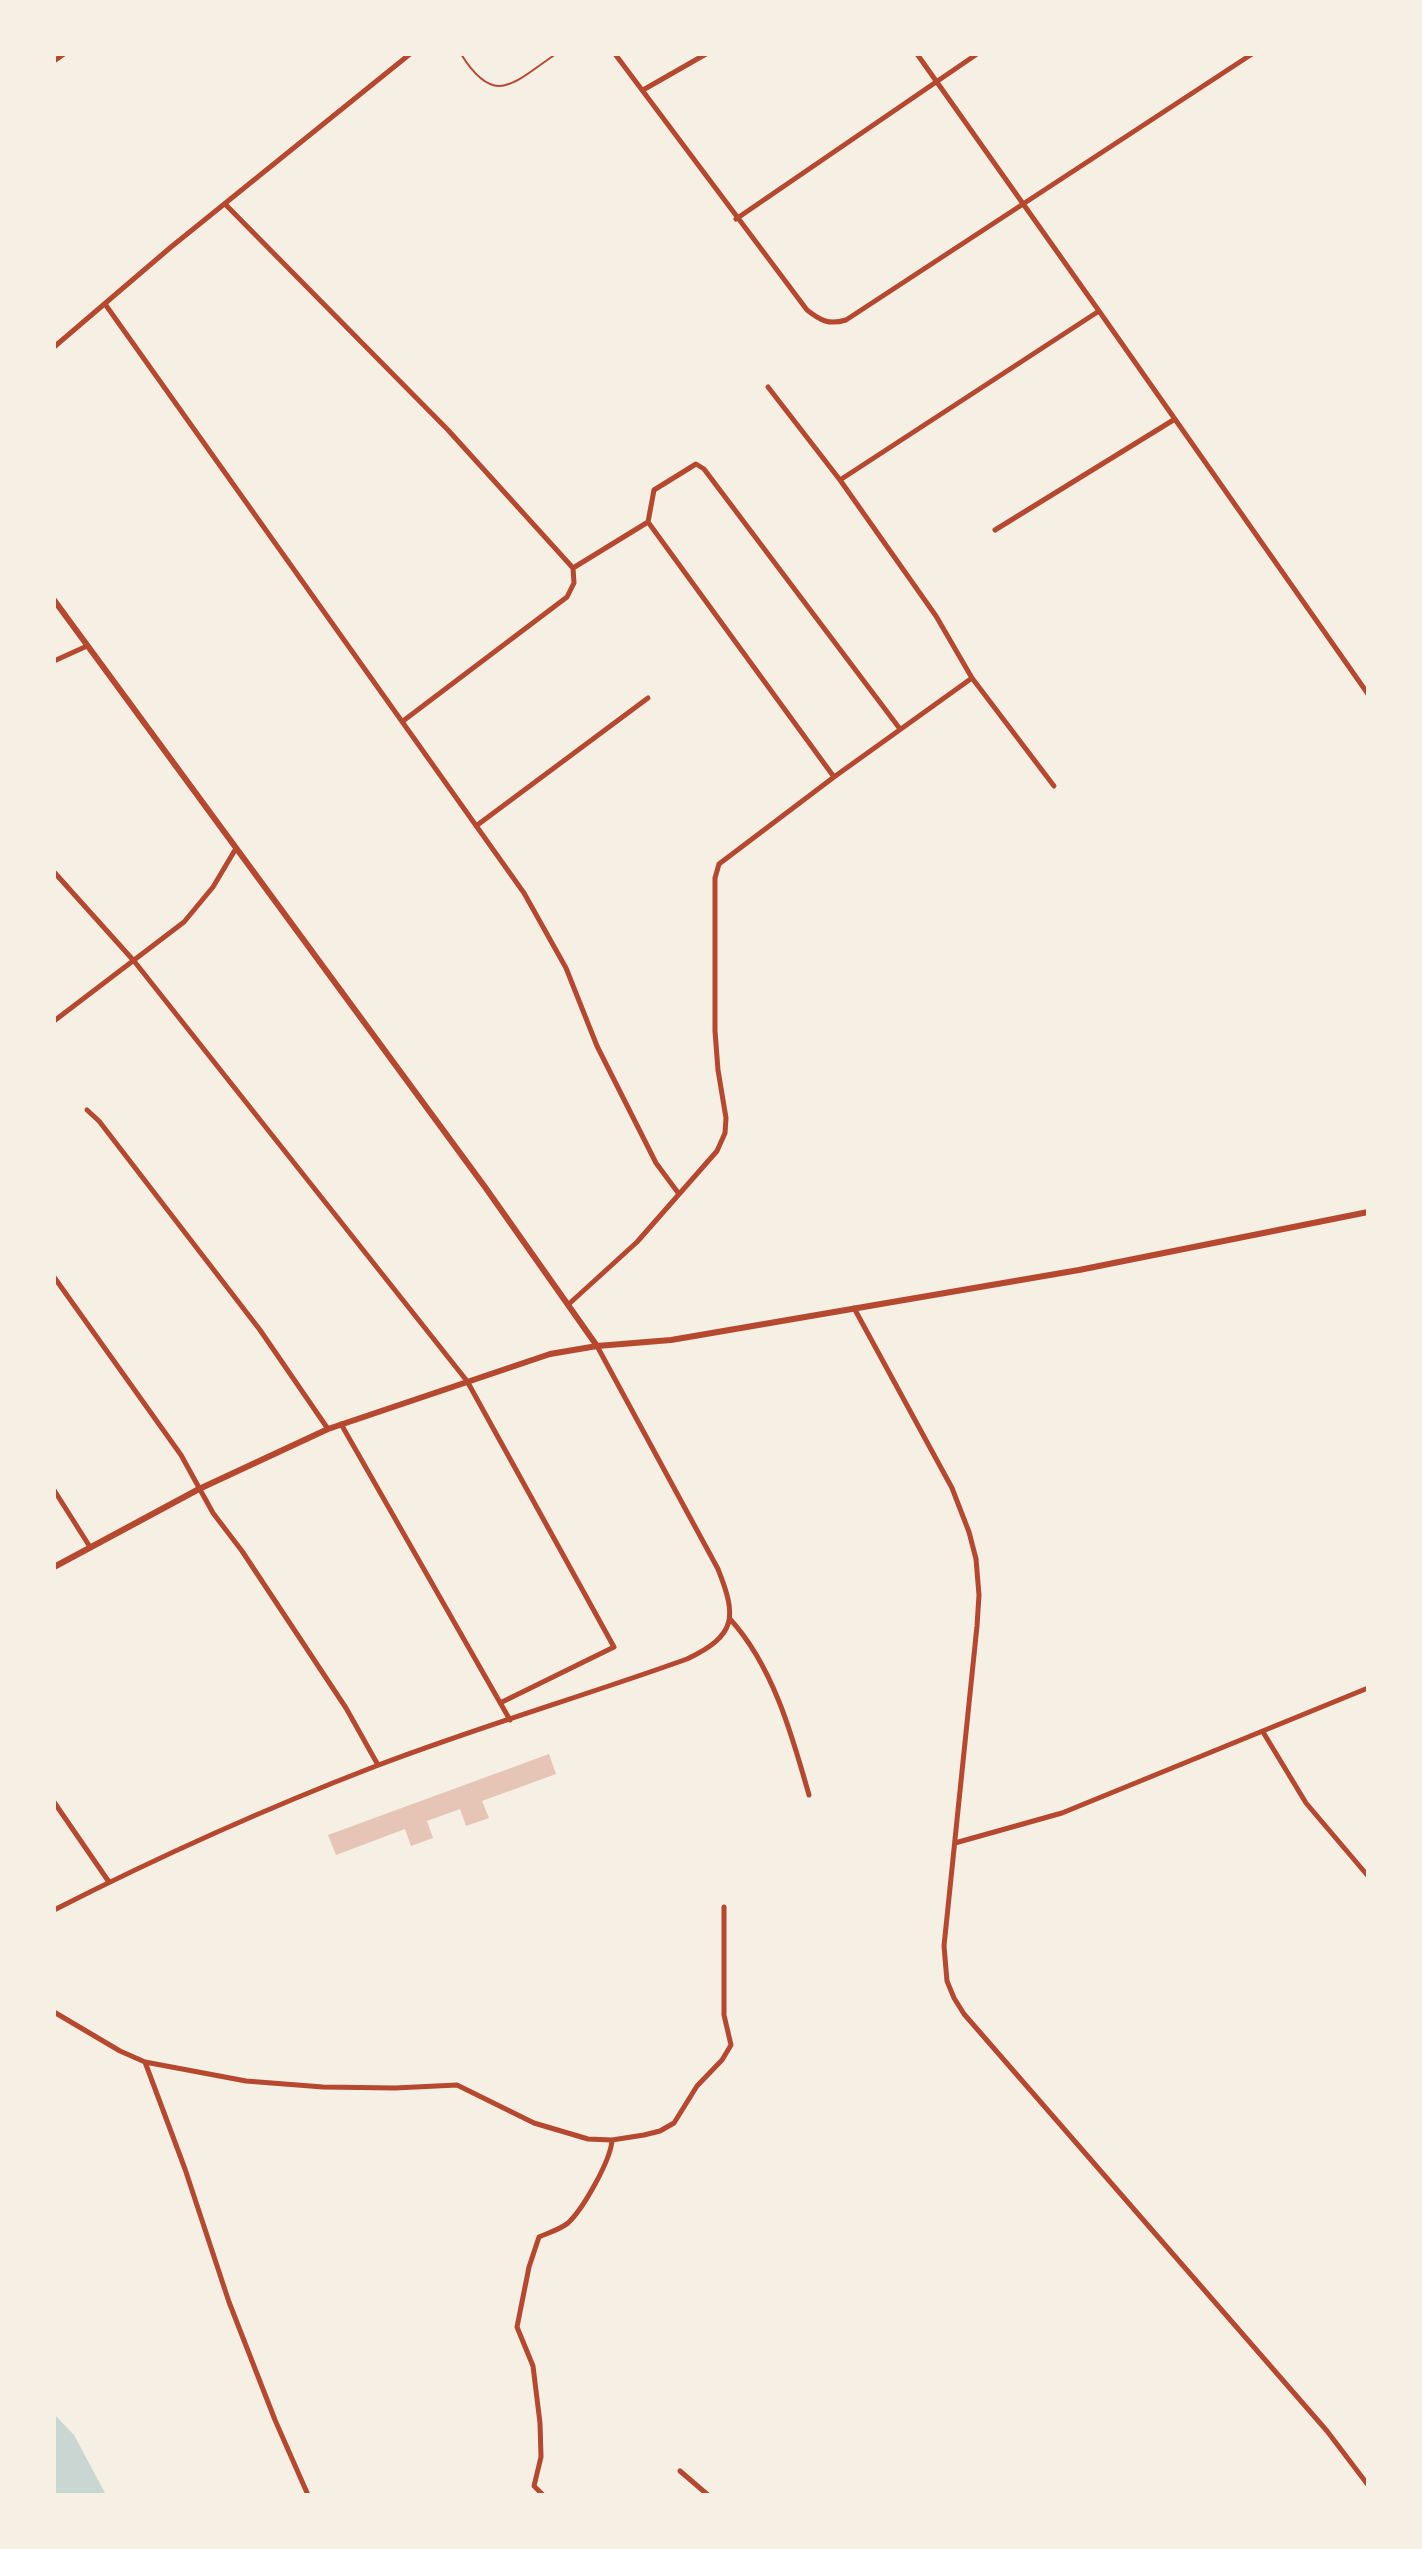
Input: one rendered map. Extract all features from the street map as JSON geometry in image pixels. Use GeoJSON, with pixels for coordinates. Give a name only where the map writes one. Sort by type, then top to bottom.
{"type":"FeatureCollection","features":[{"type":"Feature","properties":{"kind":"street"},"geometry":{"type":"LineString","coordinates":[[54,61],[64,54]]}},
{"type":"Feature","properties":{"kind":"street"},"geometry":{"type":"LineString","coordinates":[[54,347],[410,54]]}},
{"type":"Feature","properties":{"kind":"street"},"geometry":{"type":"LineString","coordinates":[[615,54],[807,310],[832,324],[846,320],[1252,54]]}},
{"type":"Feature","properties":{"kind":"street"},"geometry":{"type":"LineString","coordinates":[[643,90],[706,54]]}},
{"type":"Feature","properties":{"kind":"street"},"geometry":{"type":"LineString","coordinates":[[917,54],[1368,694]]}},
{"type":"Feature","properties":{"kind":"street"},"geometry":{"type":"LineString","coordinates":[[736,219],[977,54]]}},
{"type":"Feature","properties":{"kind":"street"},"geometry":{"type":"LineString","coordinates":[[225,204],[448,430],[573,568],[574,583],[567,597],[403,721]]}},
{"type":"Feature","properties":{"kind":"street"},"geometry":{"type":"LineString","coordinates":[[105,304],[524,893],[566,968],[597,1046],[656,1163],[679,1194]]}},
{"type":"Feature","properties":{"kind":"street"},"geometry":{"type":"LineString","coordinates":[[840,480],[1099,311]]}},
{"type":"Feature","properties":{"kind":"street"},"geometry":{"type":"LineString","coordinates":[[768,387],[840,480],[936,616],[972,678],[1054,786]]}},
{"type":"Feature","properties":{"kind":"street"},"geometry":{"type":"LineString","coordinates":[[995,530],[1175,419]]}},
{"type":"Feature","properties":{"kind":"street"},"geometry":{"type":"LineString","coordinates":[[834,777],[648,522],[654,490],[696,464],[704,469],[900,729]]}},
{"type":"Feature","properties":{"kind":"street"},"geometry":{"type":"LineString","coordinates":[[573,568],[648,522]]}},
{"type":"Feature","properties":{"kind":"street"},"geometry":{"type":"LineString","coordinates":[[54,600],[570,1303],[597,1346],[718,1569],[731,1607],[730,1619],[721,1637],[708,1649],[687,1659],[378,1765],[109,1882],[54,1910]]}},
{"type":"Feature","properties":{"kind":"street"},"geometry":{"type":"LineString","coordinates":[[54,661],[87,646]]}},
{"type":"Feature","properties":{"kind":"street"},"geometry":{"type":"LineString","coordinates":[[570,1303],[637,1242],[717,1151],[725,1133],[724,1096],[715,1031],[715,878],[719,864],[972,678]]}},
{"type":"Feature","properties":{"kind":"street"},"geometry":{"type":"LineString","coordinates":[[476,826],[648,698]]}},
{"type":"Feature","properties":{"kind":"street"},"geometry":{"type":"LineString","coordinates":[[54,1021],[184,922],[213,887],[235,850]]}},
{"type":"Feature","properties":{"kind":"street"},"geometry":{"type":"LineString","coordinates":[[54,872],[134,961],[467,1381],[614,1647],[500,1703]]}},
{"type":"Feature","properties":{"kind":"street"},"geometry":{"type":"LineString","coordinates":[[87,1110],[99,1121],[260,1330],[328,1429]]}},
{"type":"Feature","properties":{"kind":"street"},"geometry":{"type":"LineString","coordinates":[[54,1567],[199,1489],[328,1429],[550,1354],[597,1346],[671,1340],[1079,1270],[1368,1212]]}},
{"type":"Feature","properties":{"kind":"street"},"geometry":{"type":"LineString","coordinates":[[54,1277],[162,1427],[199,1489],[346,1708],[378,1765]]}},
{"type":"Feature","properties":{"kind":"street"},"geometry":{"type":"LineString","coordinates":[[854,1308],[952,1488],[976,1559],[979,1595],[944,1946],[947,1981],[954,1998],[997,2053],[1327,2431],[1368,2485]]}},
{"type":"Feature","properties":{"kind":"street"},"geometry":{"type":"LineString","coordinates":[[341,1424],[510,1720]]}},
{"type":"Feature","properties":{"kind":"street"},"geometry":{"type":"LineString","coordinates":[[54,1490],[90,1547]]}},
{"type":"Feature","properties":{"kind":"street"},"geometry":{"type":"LineString","coordinates":[[730,1619],[753,1649],[776,1697],[809,1795]]}},
{"type":"Feature","properties":{"kind":"street"},"geometry":{"type":"LineString","coordinates":[[955,1843],[1062,1813],[1368,1688]]}},
{"type":"Feature","properties":{"kind":"street"},"geometry":{"type":"LineString","coordinates":[[1263,1732],[1306,1803],[1368,1876]]}},
{"type":"Feature","properties":{"kind":"street"},"geometry":{"type":"LineString","coordinates":[[54,1802],[109,1882]]}},
{"type":"Feature","properties":{"kind":"street"},"geometry":{"type":"LineString","coordinates":[[54,2012],[145,2062],[246,2081],[323,2087],[457,2085],[505,2110],[554,2130],[588,2139],[612,2140],[660,2131],[674,2123],[697,2086],[729,2052],[731,2037],[724,2015],[724,1907]]}},
{"type":"Feature","properties":{"kind":"street"},"geometry":{"type":"LineString","coordinates":[[145,2062],[185,2169],[229,2302],[308,2495]]}},
{"type":"Feature","properties":{"kind":"street"},"geometry":{"type":"LineString","coordinates":[[543,2495],[534,2486],[541,2457],[533,2366],[517,2327],[529,2267],[539,2237],[567,2223],[594,2186],[611,2151],[612,2140]]}},
{"type":"Feature","properties":{"kind":"street"},"geometry":{"type":"LineString","coordinates":[[680,2471],[708,2495]]}},
{"type":"Feature","properties":{"kind":"lane"},"geometry":{"type":"LineString","coordinates":[[461,54],[473,73],[493,87],[505,86],[556,54]]}},
{"type":"Feature","properties":{"kind":"shaded area"},"geometry":{"type":"Polygon","coordinates":[[[54,2414],[74,2435],[106,2495],[54,2495],[54,2414]]]}},
{"type":"Feature","properties":{"kind":"building"},"geometry":{"type":"Polygon","coordinates":[[[549,1754],[556,1774],[482,1801],[489,1818],[466,1826],[460,1809],[427,1821],[433,1838],[411,1846],[405,1829],[336,1855],[328,1835],[549,1754]]]}}]}
